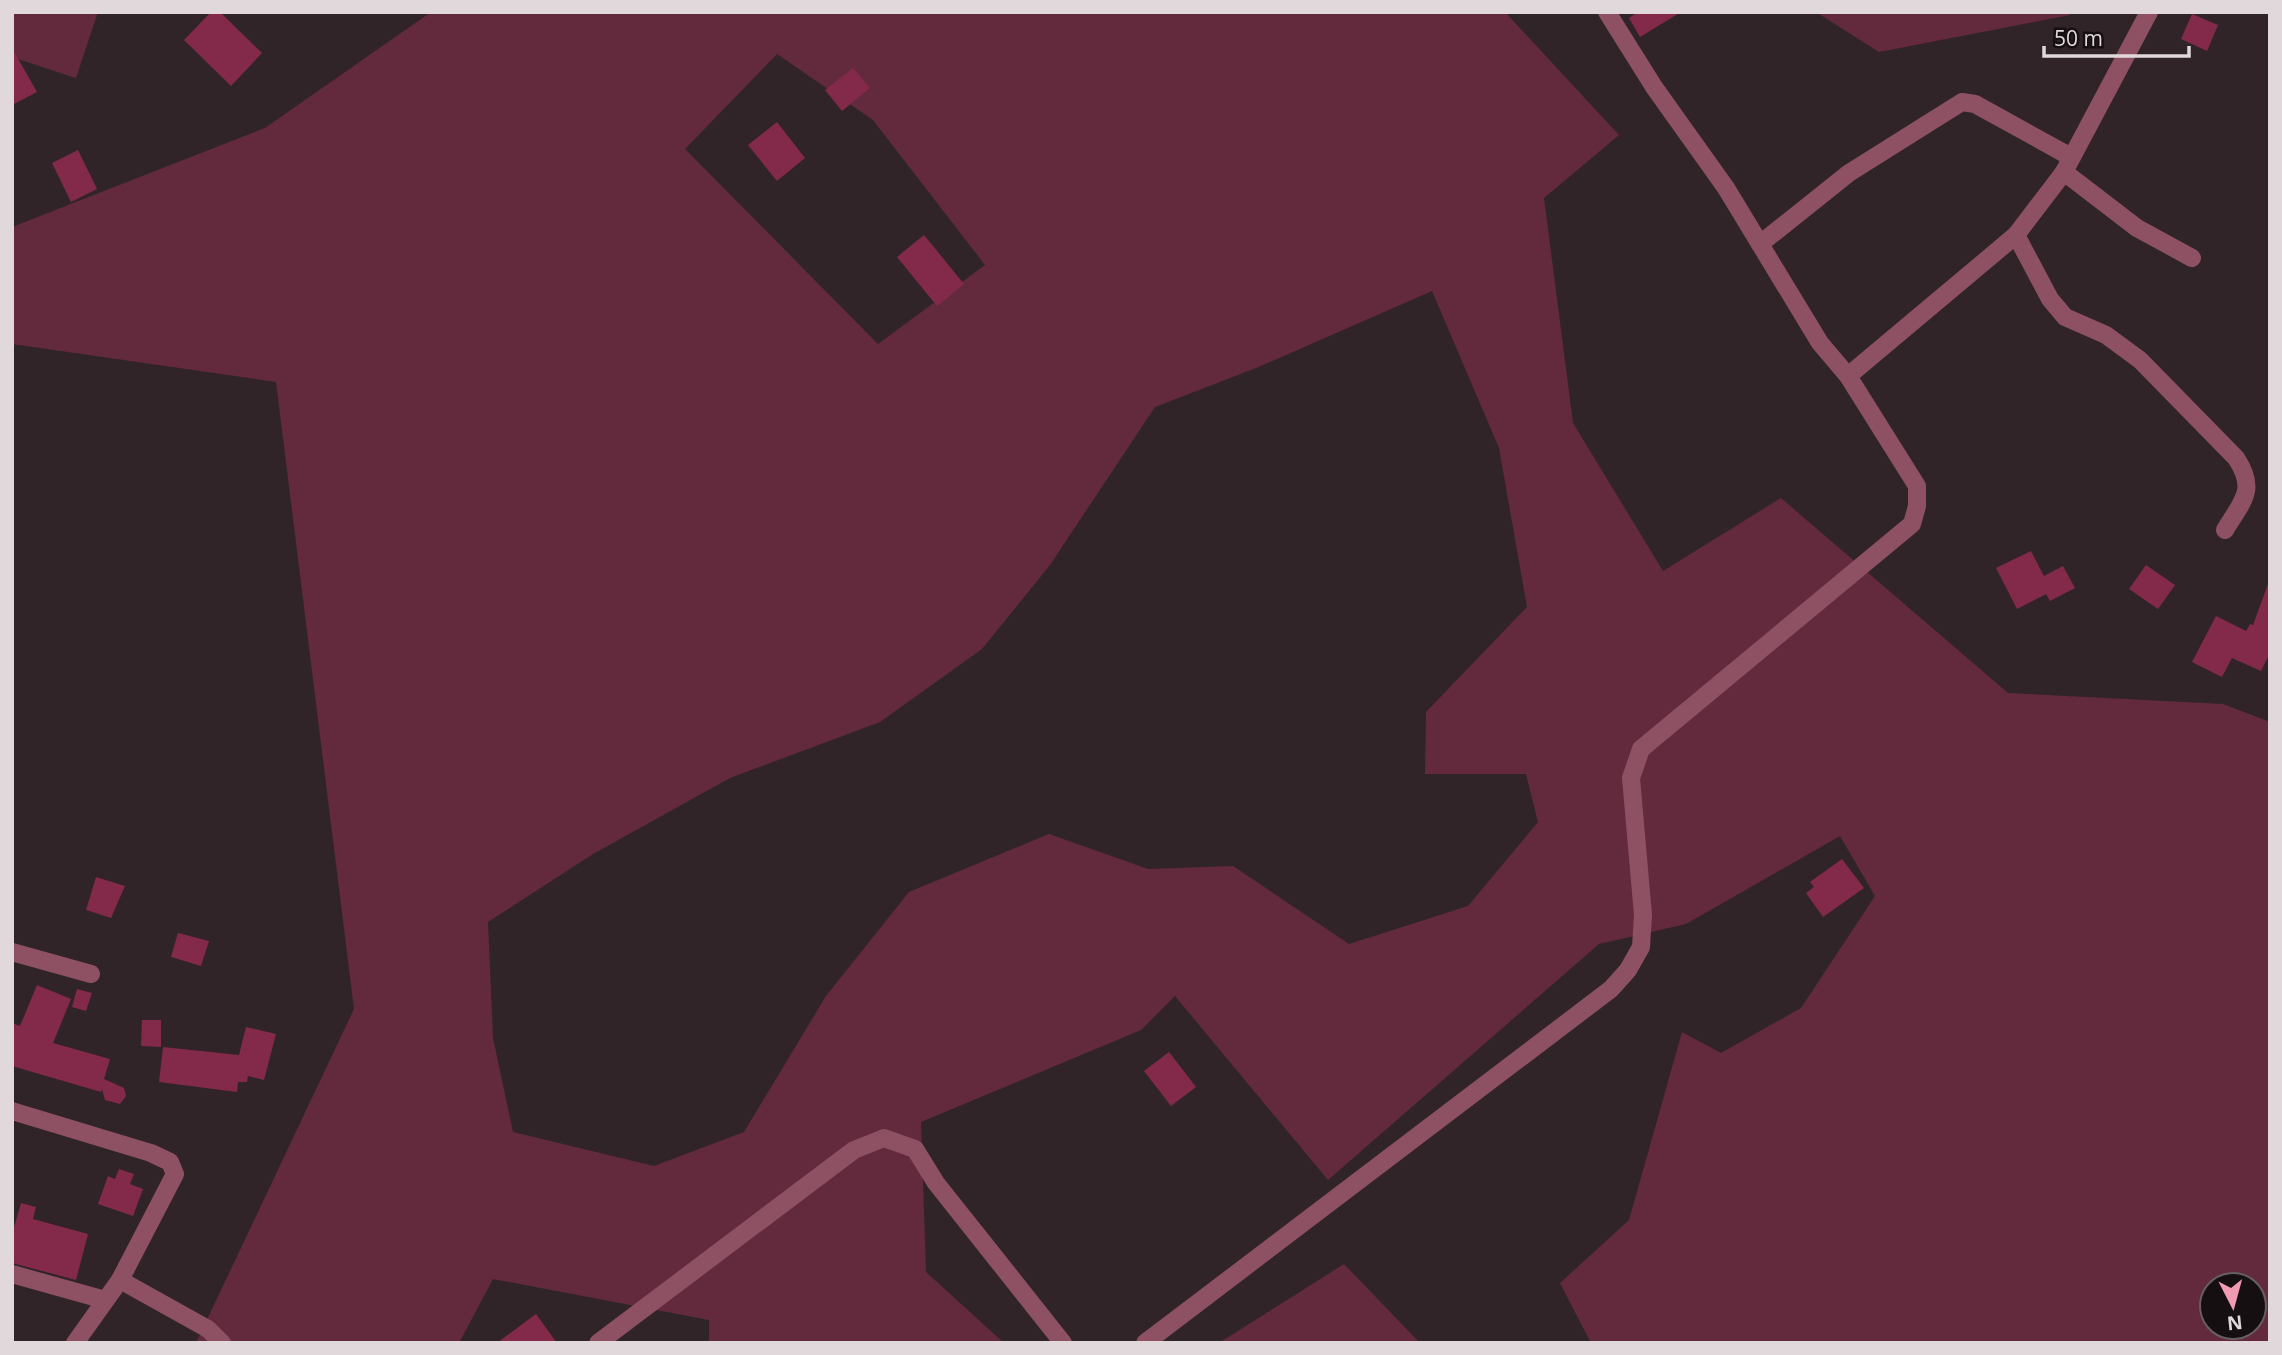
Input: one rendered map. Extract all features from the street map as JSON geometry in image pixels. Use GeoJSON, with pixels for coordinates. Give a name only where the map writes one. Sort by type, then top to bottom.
{"type":"FeatureCollection","features":[{"type":"Feature","properties":{"kind":"street"},"geometry":{"type":"LineString","coordinates":[[1145,1343],[1611,989],[1628,970],[1642,947],[1643,915],[1631,778],[1642,749],[1912,524],[1917,506],[1917,486],[1848,376],[1820,343],[1726,188],[1654,87],[1607,12]]}},
{"type":"Feature","properties":{"kind":"street"},"geometry":{"type":"LineString","coordinates":[[1848,376],[2016,234],[2068,165],[2149,12]]}},
{"type":"Feature","properties":{"kind":"street"},"geometry":{"type":"LineString","coordinates":[[1760,244],[1849,173],[1962,102],[1975,104],[2068,165],[2137,228],[2192,258]]}},
{"type":"Feature","properties":{"kind":"street"},"geometry":{"type":"LineString","coordinates":[[2016,234],[2050,299],[2065,317],[2106,335],[2140,360],[2236,458],[2248,476],[2248,491],[2225,530]]}},
{"type":"Feature","properties":{"kind":"street"},"geometry":{"type":"LineString","coordinates":[[12,952],[91,974]]}},
{"type":"Feature","properties":{"kind":"street"},"geometry":{"type":"LineString","coordinates":[[12,1111],[151,1153],[170,1163],[175,1174],[120,1280],[75,1343]]}},
{"type":"Feature","properties":{"kind":"street"},"geometry":{"type":"LineString","coordinates":[[598,1343],[854,1150],[884,1138],[915,1149],[936,1183],[1063,1343]]}},
{"type":"Feature","properties":{"kind":"street"},"geometry":{"type":"LineString","coordinates":[[12,1274],[105,1300]]}},
{"type":"Feature","properties":{"kind":"street"},"geometry":{"type":"LineString","coordinates":[[120,1280],[208,1329],[222,1343]]}},
{"type":"Feature","properties":{"kind":"shaded area"},"geometry":{"type":"Polygon","coordinates":[[[12,12],[98,12],[76,78],[12,57],[12,12]]]}},
{"type":"Feature","properties":{"kind":"shaded area"},"geometry":{"type":"Polygon","coordinates":[[[431,12],[1505,12],[1619,135],[1544,198],[1573,423],[1663,571],[1781,498],[2008,693],[2223,704],[2270,722],[2270,1343],[1591,1343],[1560,1283],[1629,1220],[1682,1032],[1721,1053],[1801,1008],[1875,896],[1840,836],[1686,924],[1599,944],[1328,1180],[1175,996],[1141,1030],[921,1122],[926,1272],[1004,1343],[709,1343],[709,1320],[493,1279],[459,1343],[196,1343],[354,1009],[276,382],[12,344],[12,227],[265,128],[431,12]],[[777,54],[685,149],[878,344],[985,265],[873,120],[777,54]],[[1432,291],[1256,368],[1155,407],[1050,565],[982,649],[880,722],[730,778],[593,854],[488,922],[493,1038],[513,1132],[654,1166],[744,1132],[826,996],[909,892],[1049,834],[1148,869],[1233,866],[1349,944],[1468,906],[1538,822],[1526,774],[1425,774],[1426,712],[1527,607],[1499,448],[1432,291]]]}},
{"type":"Feature","properties":{"kind":"shaded area"},"geometry":{"type":"Polygon","coordinates":[[[1816,12],[2072,12],[2070,15],[1879,52],[1816,12]]]}},
{"type":"Feature","properties":{"kind":"shaded area"},"geometry":{"type":"Polygon","coordinates":[[[1344,1264],[1420,1343],[1219,1343],[1344,1264]]]}},
{"type":"Feature","properties":{"kind":"building"},"geometry":{"type":"Polygon","coordinates":[[[211,12],[220,12],[262,53],[231,86],[184,40],[211,12]]]}},
{"type":"Feature","properties":{"kind":"building"},"geometry":{"type":"Polygon","coordinates":[[[1638,12],[1681,12],[1640,37],[1629,18],[1638,12]]]}},
{"type":"Feature","properties":{"kind":"building"},"geometry":{"type":"Polygon","coordinates":[[[2192,14],[2218,25],[2207,51],[2181,39],[2192,14]]]}},
{"type":"Feature","properties":{"kind":"building"},"geometry":{"type":"Polygon","coordinates":[[[12,48],[37,92],[12,105],[12,48]]]}},
{"type":"Feature","properties":{"kind":"building"},"geometry":{"type":"Polygon","coordinates":[[[853,68],[870,88],[842,111],[825,90],[853,68]]]}},
{"type":"Feature","properties":{"kind":"building"},"geometry":{"type":"Polygon","coordinates":[[[777,122],[805,158],[777,181],[748,145],[777,122]]]}},
{"type":"Feature","properties":{"kind":"building"},"geometry":{"type":"Polygon","coordinates":[[[78,150],[97,189],[71,202],[52,163],[78,150]]]}},
{"type":"Feature","properties":{"kind":"building"},"geometry":{"type":"Polygon","coordinates":[[[924,235],[964,284],[937,306],[897,257],[924,235]]]}},
{"type":"Feature","properties":{"kind":"building"},"geometry":{"type":"Polygon","coordinates":[[[2031,551],[2044,576],[2063,566],[2075,588],[2050,601],[2046,594],[2017,609],[1996,568],[2031,551]]]}},
{"type":"Feature","properties":{"kind":"building"},"geometry":{"type":"Polygon","coordinates":[[[2146,565],[2175,585],[2158,609],[2129,589],[2146,565]]]}},
{"type":"Feature","properties":{"kind":"building"},"geometry":{"type":"Polygon","coordinates":[[[2268,584],[2270,653],[2261,671],[2232,658],[2222,677],[2192,662],[2216,616],[2246,631],[2250,624],[2253,625],[2268,584]]]}},
{"type":"Feature","properties":{"kind":"building"},"geometry":{"type":"Polygon","coordinates":[[[1842,859],[1864,888],[1823,917],[1806,893],[1814,887],[1810,882],[1842,859]]]}},
{"type":"Feature","properties":{"kind":"building"},"geometry":{"type":"Polygon","coordinates":[[[96,877],[125,886],[111,918],[86,910],[96,877]]]}},
{"type":"Feature","properties":{"kind":"building"},"geometry":{"type":"Polygon","coordinates":[[[178,933],[209,941],[201,966],[171,957],[178,933]]]}},
{"type":"Feature","properties":{"kind":"building"},"geometry":{"type":"Polygon","coordinates":[[[37,985],[71,999],[53,1043],[110,1059],[104,1079],[124,1088],[126,1096],[120,1104],[105,1100],[102,1089],[101,1092],[12,1066],[12,1023],[20,1026],[37,985]]]}},
{"type":"Feature","properties":{"kind":"building"},"geometry":{"type":"Polygon","coordinates":[[[77,989],[92,993],[86,1011],[72,1007],[77,989]]]}},
{"type":"Feature","properties":{"kind":"building"},"geometry":{"type":"Polygon","coordinates":[[[142,1020],[161,1020],[161,1047],[141,1046],[142,1020]]]}},
{"type":"Feature","properties":{"kind":"building"},"geometry":{"type":"Polygon","coordinates":[[[246,1027],[276,1034],[264,1080],[248,1076],[247,1082],[238,1082],[237,1092],[159,1082],[163,1047],[239,1055],[246,1027]]]}},
{"type":"Feature","properties":{"kind":"building"},"geometry":{"type":"Polygon","coordinates":[[[1169,1052],[1196,1087],[1171,1106],[1144,1071],[1169,1052]]]}},
{"type":"Feature","properties":{"kind":"building"},"geometry":{"type":"Polygon","coordinates":[[[119,1169],[134,1174],[130,1184],[143,1189],[133,1216],[98,1204],[108,1176],[115,1179],[119,1169]]]}},
{"type":"Feature","properties":{"kind":"building"},"geometry":{"type":"Polygon","coordinates":[[[21,1203],[36,1207],[33,1219],[88,1234],[76,1280],[12,1263],[12,1234],[21,1203]]]}},
{"type":"Feature","properties":{"kind":"building"},"geometry":{"type":"Polygon","coordinates":[[[536,1314],[557,1343],[497,1343],[536,1314]]]}}]}
